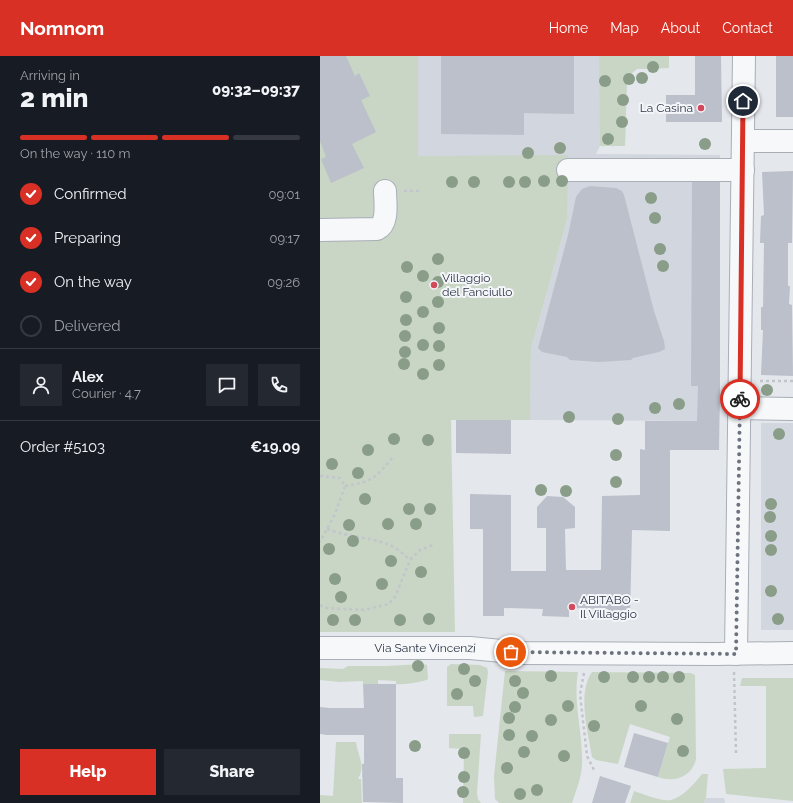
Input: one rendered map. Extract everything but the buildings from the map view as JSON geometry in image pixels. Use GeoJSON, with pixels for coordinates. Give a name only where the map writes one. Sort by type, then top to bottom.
{"type":"FeatureCollection","features":[{"type":"Feature","properties":{"kind":"street"},"geometry":{"type":"LineString","coordinates":[[736,654],[744,56]]}},
{"type":"Feature","properties":{"kind":"street"},"geometry":{"type":"LineString","coordinates":[[743,141],[793,141]]}},
{"type":"Feature","properties":{"kind":"street"},"geometry":{"type":"LineString","coordinates":[[568,170],[743,170]]}},
{"type":"Feature","properties":{"kind":"street"},"geometry":{"type":"LineString","coordinates":[[320,230],[377,229],[382,227],[384,221],[385,191]]}},
{"type":"Feature","properties":{"kind":"street"},"geometry":{"type":"LineString","coordinates":[[740,408],[793,409]]}},
{"type":"Feature","properties":{"kind":"street","name":"Via Sante Vincenzi"},"geometry":{"type":"LineString","coordinates":[[320,648],[470,648],[524,653],[793,653]]}},
{"type":"Feature","properties":{"kind":"path"},"geometry":{"type":"LineString","coordinates":[[757,381],[793,381]]}},
{"type":"Feature","properties":{"kind":"path"},"geometry":{"type":"LineString","coordinates":[[345,486],[362,484],[377,476],[394,456]]}},
{"type":"Feature","properties":{"kind":"path"},"geometry":{"type":"LineString","coordinates":[[320,476],[340,478],[345,486]]}},
{"type":"Feature","properties":{"kind":"path"},"geometry":{"type":"LineString","coordinates":[[320,542],[335,514],[345,486]]}},
{"type":"Feature","properties":{"kind":"path"},"geometry":{"type":"LineString","coordinates":[[327,529],[391,546],[410,560]]}},
{"type":"Feature","properties":{"kind":"path"},"geometry":{"type":"LineString","coordinates":[[320,605],[326,608],[364,610],[389,604],[395,597],[410,560],[420,550],[433,545]]}},
{"type":"Feature","properties":{"kind":"path"},"geometry":{"type":"LineString","coordinates":[[588,653],[580,694],[587,756],[594,770]]}},
{"type":"Feature","properties":{"kind":"path"},"geometry":{"type":"LineString","coordinates":[[736,654],[733,686],[736,753]]}},
{"type":"Feature","properties":{"kind":"shaded area"},"geometry":{"type":"Polygon","coordinates":[[[418,56],[669,56],[669,68],[637,69],[627,77],[625,146],[600,146],[596,154],[720,155],[719,421],[530,420],[531,349],[567,220],[567,180],[418,156],[418,56]]]}},
{"type":"Feature","properties":{"kind":"shaded area"},"geometry":{"type":"Polygon","coordinates":[[[761,423],[793,423],[793,630],[761,630],[761,423]]]}},
{"type":"Feature","properties":{"kind":"shaded area"},"geometry":{"type":"Polygon","coordinates":[[[706,798],[724,798],[725,803],[704,803],[706,798]]]}},
{"type":"Feature","properties":{"kind":"green space","name":"Villaggio del Fanciullo"},"geometry":{"type":"Polygon","coordinates":[[[320,56],[418,56],[418,156],[568,155],[567,220],[531,349],[530,420],[451,420],[455,632],[320,632],[320,56]]]}},
{"type":"Feature","properties":{"kind":"green space"},"geometry":{"type":"Polygon","coordinates":[[[599,56],[669,56],[669,68],[637,69],[627,77],[625,146],[600,146],[599,56]]]}},
{"type":"Feature","properties":{"kind":"green space"},"geometry":{"type":"Polygon","coordinates":[[[451,664],[480,665],[487,668],[488,672],[483,716],[474,717],[473,706],[447,706],[447,667],[451,664]]]}},
{"type":"Feature","properties":{"kind":"green space"},"geometry":{"type":"Polygon","coordinates":[[[427,665],[428,679],[413,683],[396,684],[396,681],[378,680],[378,684],[363,684],[363,681],[340,682],[320,680],[320,668],[343,669],[348,666],[427,665]]]}},
{"type":"Feature","properties":{"kind":"green space"},"geometry":{"type":"Polygon","coordinates":[[[505,671],[578,672],[577,704],[582,747],[582,770],[572,803],[499,803],[495,799],[494,776],[505,671]]]}},
{"type":"Feature","properties":{"kind":"green space"},"geometry":{"type":"Polygon","coordinates":[[[592,672],[691,673],[695,675],[696,759],[691,770],[682,777],[676,779],[664,779],[658,777],[670,737],[630,724],[618,764],[596,760],[592,757],[586,725],[584,702],[585,691],[592,672]]]}},
{"type":"Feature","properties":{"kind":"green space"},"geometry":{"type":"Polygon","coordinates":[[[742,678],[793,678],[793,801],[726,794],[723,769],[766,768],[766,686],[740,686],[742,678]]]}},
{"type":"Feature","properties":{"kind":"green space"},"geometry":{"type":"Polygon","coordinates":[[[449,734],[481,734],[477,793],[478,799],[481,803],[463,803],[464,749],[449,748],[449,734]]]}},
{"type":"Feature","properties":{"kind":"green space"},"geometry":{"type":"Polygon","coordinates":[[[336,742],[356,742],[361,761],[361,769],[358,779],[361,779],[362,803],[320,803],[320,795],[333,796],[336,742]]]}},
{"type":"Feature","properties":{"kind":"green space"},"geometry":{"type":"Polygon","coordinates":[[[702,774],[708,774],[706,798],[704,803],[630,803],[634,791],[663,800],[671,800],[676,798],[696,782],[702,774]]]}},
{"type":"Feature","properties":{"kind":"way so far"},"geometry":{"type":"LineString","coordinates":[[511,652],[736,654],[740,399]]}},
{"type":"Feature","properties":{"kind":"place","name":"La Casina"},"geometry":{"type":"Point","coordinates":[701,108]}},
{"type":"Feature","properties":{"kind":"place","name":"Villaggio del Fanciullo"},"geometry":{"type":"Point","coordinates":[434,285]}},
{"type":"Feature","properties":{"kind":"place","name":"ABITABO - Il Villaggio"},"geometry":{"type":"Point","coordinates":[572,607]}},
{"type":"Feature","properties":{"kind":"route"},"geometry":{"type":"LineString","coordinates":[[740,399],[743,101]]}}]}
